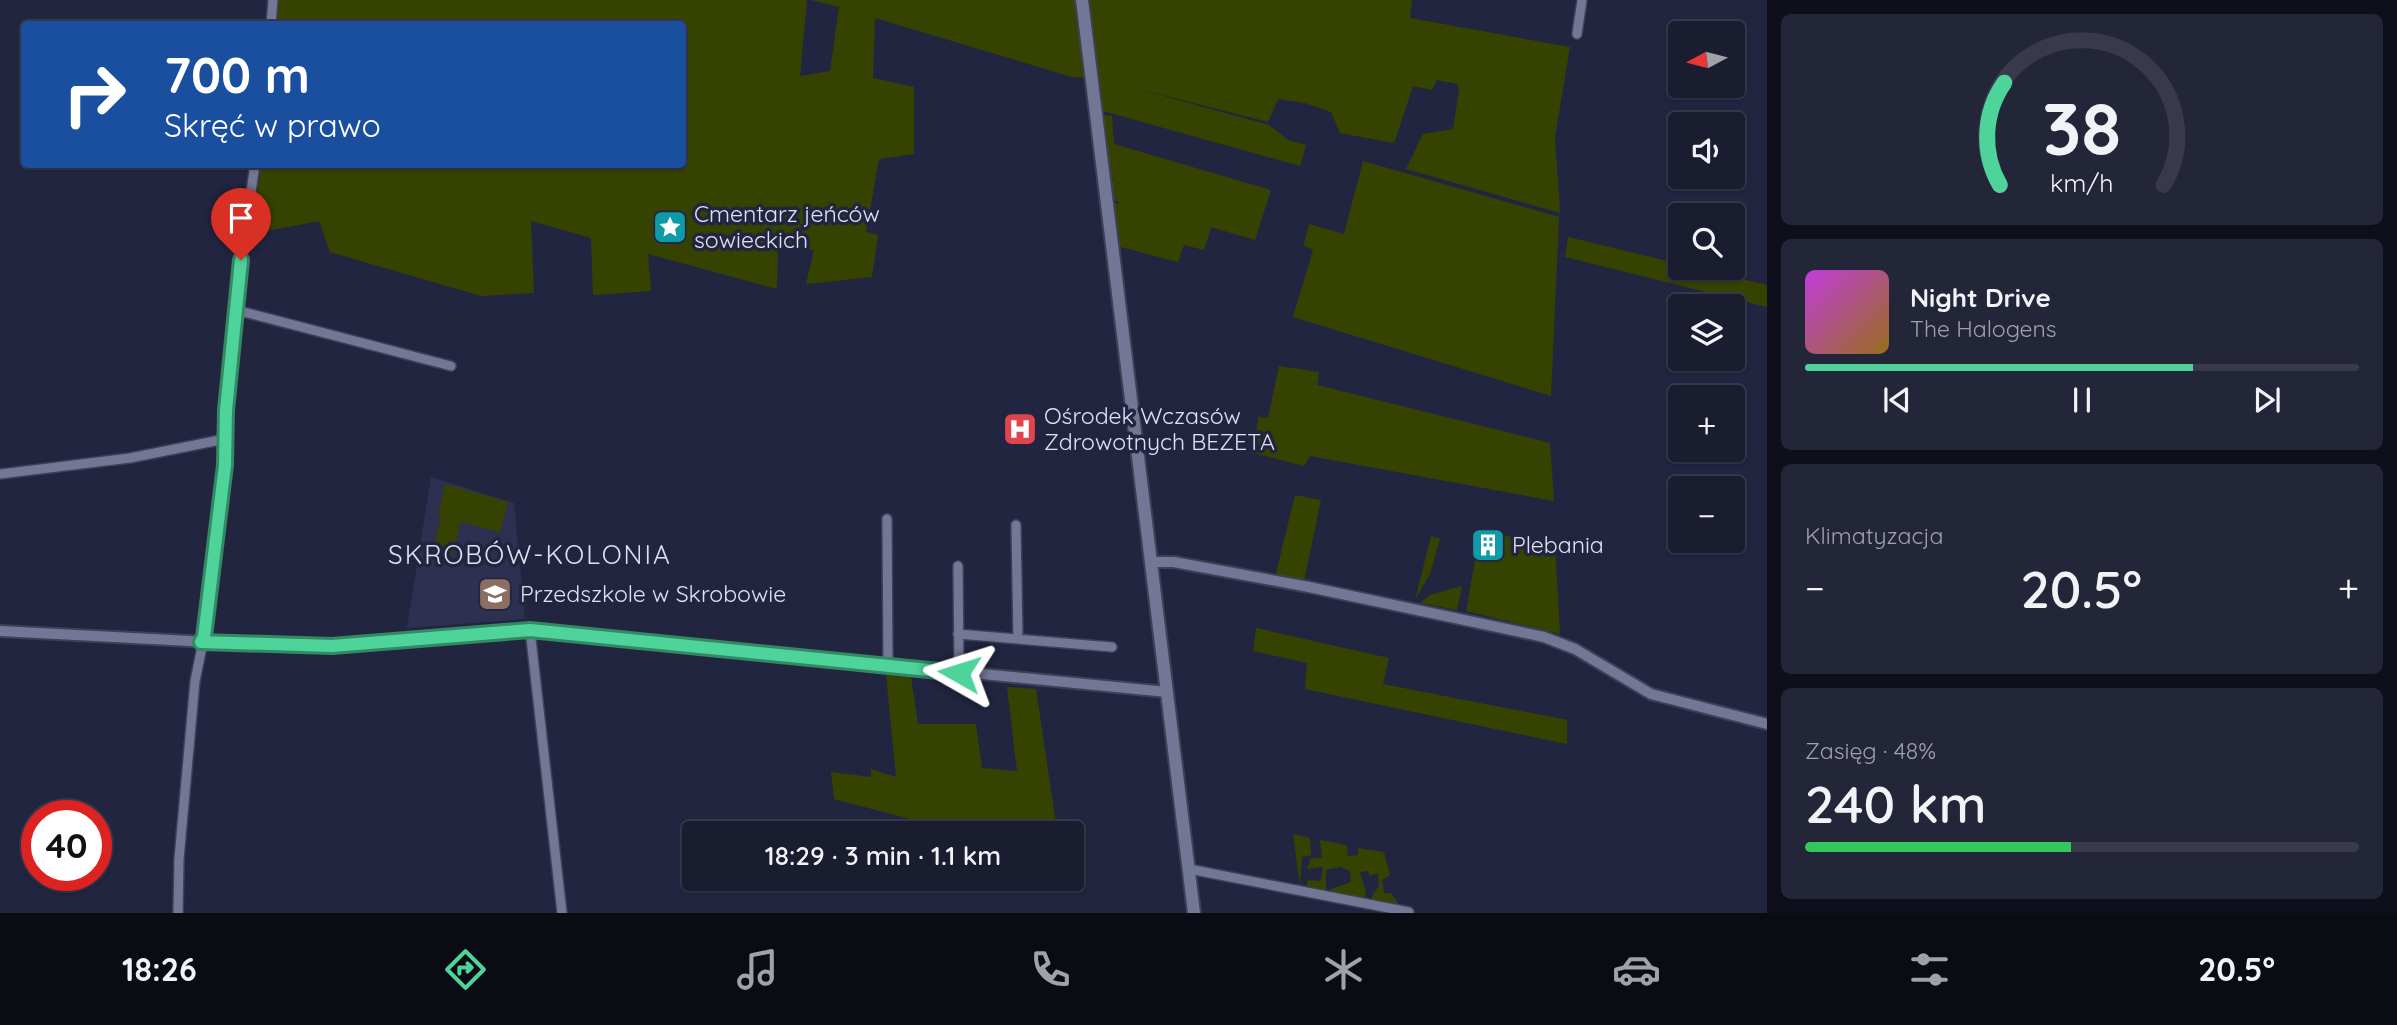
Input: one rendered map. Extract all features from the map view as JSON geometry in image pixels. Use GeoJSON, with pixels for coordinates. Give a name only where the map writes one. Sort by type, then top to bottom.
{"type":"FeatureCollection","features":[{"type":"Feature","properties":{"kind":"main road"},"geometry":{"type":"LineString","coordinates":[[1082,0],[1195,913]]}},
{"type":"Feature","properties":{"kind":"street"},"geometry":{"type":"LineString","coordinates":[[271,21],[273,0]]}},
{"type":"Feature","properties":{"kind":"street"},"geometry":{"type":"LineString","coordinates":[[1577,34],[1583,0]]}},
{"type":"Feature","properties":{"kind":"street"},"geometry":{"type":"LineString","coordinates":[[178,913],[186,776],[217,530],[236,310],[254,168]]}},
{"type":"Feature","properties":{"kind":"street"},"geometry":{"type":"LineString","coordinates":[[236,310],[451,366]]}},
{"type":"Feature","properties":{"kind":"street"},"geometry":{"type":"LineString","coordinates":[[0,474],[130,458],[225,439]]}},
{"type":"Feature","properties":{"kind":"street"},"geometry":{"type":"LineString","coordinates":[[887,519],[888,666]]}},
{"type":"Feature","properties":{"kind":"street"},"geometry":{"type":"LineString","coordinates":[[1016,525],[1018,639]]}},
{"type":"Feature","properties":{"kind":"street"},"geometry":{"type":"LineString","coordinates":[[1151,562],[1174,562],[1309,587],[1544,637],[1579,650],[1651,694],[1767,724]]}},
{"type":"Feature","properties":{"kind":"street"},"geometry":{"type":"LineString","coordinates":[[958,566],[959,673]]}},
{"type":"Feature","properties":{"kind":"street"},"geometry":{"type":"LineString","coordinates":[[530,630],[562,913]]}},
{"type":"Feature","properties":{"kind":"street"},"geometry":{"type":"LineString","coordinates":[[0,631],[332,646],[530,630],[1167,692]]}},
{"type":"Feature","properties":{"kind":"street"},"geometry":{"type":"LineString","coordinates":[[958,634],[1112,647]]}},
{"type":"Feature","properties":{"kind":"street"},"geometry":{"type":"LineString","coordinates":[[1189,869],[1409,912]]}},
{"type":"Feature","properties":{"kind":"shaded area"},"geometry":{"type":"Polygon","coordinates":[[[431,477],[514,503],[525,619],[407,628],[431,477]]]}},
{"type":"Feature","properties":{"kind":"green space"},"geometry":{"type":"Polygon","coordinates":[[[277,0],[807,0],[800,76],[830,71],[839,7],[811,0],[1412,0],[1410,18],[1570,47],[1555,137],[1560,213],[1406,169],[1423,134],[1453,129],[1459,90],[1457,84],[1437,80],[1432,90],[1413,86],[1394,143],[1340,133],[1331,112],[1305,103],[1278,99],[1268,122],[1131,87],[1269,125],[1288,140],[1306,145],[1300,166],[1103,111],[1097,82],[1100,79],[1072,77],[875,18],[873,78],[914,87],[914,154],[879,159],[866,232],[878,235],[872,277],[806,284],[814,250],[778,248],[777,289],[648,254],[651,291],[593,295],[591,238],[531,221],[534,293],[481,296],[330,252],[319,221],[251,234],[261,168],[686,168],[686,21],[274,21],[277,0]]]}},
{"type":"Feature","properties":{"kind":"green space"},"geometry":{"type":"Polygon","coordinates":[[[1103,115],[1112,116],[1114,144],[1271,190],[1255,240],[1211,227],[1204,250],[1184,245],[1178,262],[1117,246],[1112,202],[1119,202],[1112,199],[1109,179],[1115,180],[1108,175],[1103,115]]]}},
{"type":"Feature","properties":{"kind":"green space"},"geometry":{"type":"Polygon","coordinates":[[[1363,161],[1559,217],[1551,396],[1293,317],[1313,250],[1304,245],[1309,224],[1344,234],[1363,161]]]}},
{"type":"Feature","properties":{"kind":"green space"},"geometry":{"type":"Polygon","coordinates":[[[1568,237],[1668,261],[1668,280],[1745,280],[1767,285],[1767,307],[1745,302],[1745,294],[1714,294],[1565,257],[1568,237]]]}},
{"type":"Feature","properties":{"kind":"green space"},"geometry":{"type":"Polygon","coordinates":[[[1279,366],[1319,372],[1317,385],[1550,443],[1554,501],[1310,456],[1304,466],[1254,453],[1258,417],[1268,418],[1279,366]]]}},
{"type":"Feature","properties":{"kind":"green space"},"geometry":{"type":"Polygon","coordinates":[[[445,484],[508,502],[500,532],[461,522],[452,556],[432,550],[441,517],[438,515],[445,484]]]}},
{"type":"Feature","properties":{"kind":"green space"},"geometry":{"type":"Polygon","coordinates":[[[1295,495],[1321,500],[1304,581],[1275,577],[1295,495]]]}},
{"type":"Feature","properties":{"kind":"green space"},"geometry":{"type":"Polygon","coordinates":[[[1501,535],[1555,545],[1560,634],[1466,611],[1476,555],[1495,554],[1501,535]]]}},
{"type":"Feature","properties":{"kind":"green space"},"geometry":{"type":"Polygon","coordinates":[[[1431,536],[1440,539],[1430,574],[1415,600],[1431,536]]]}},
{"type":"Feature","properties":{"kind":"green space"},"geometry":{"type":"Polygon","coordinates":[[[1462,586],[1457,610],[1420,603],[1430,595],[1462,586]]]}},
{"type":"Feature","properties":{"kind":"green space"},"geometry":{"type":"Polygon","coordinates":[[[1256,628],[1389,658],[1383,684],[1567,720],[1567,744],[1305,689],[1307,663],[1253,651],[1256,628]]]}},
{"type":"Feature","properties":{"kind":"green space"},"geometry":{"type":"Polygon","coordinates":[[[886,674],[911,677],[918,724],[976,724],[982,768],[1017,771],[1007,687],[1036,689],[1056,821],[917,821],[834,799],[831,772],[871,777],[871,769],[896,777],[886,674]]]}},
{"type":"Feature","properties":{"kind":"green space"},"geometry":{"type":"Polygon","coordinates":[[[1293,834],[1310,838],[1311,855],[1302,857],[1300,886],[1293,834]]]}},
{"type":"Feature","properties":{"kind":"green space"},"geometry":{"type":"Polygon","coordinates":[[[1320,840],[1347,845],[1348,856],[1358,855],[1358,848],[1384,852],[1390,875],[1382,880],[1384,893],[1391,893],[1398,903],[1372,901],[1372,896],[1379,886],[1378,873],[1370,876],[1368,871],[1360,872],[1366,893],[1364,899],[1331,892],[1331,889],[1351,882],[1350,871],[1340,867],[1326,870],[1326,892],[1306,888],[1308,880],[1321,881],[1323,867],[1307,869],[1311,858],[1322,858],[1320,840]]]}},
{"type":"Feature","properties":{"kind":"place","name":"Cmentarz jeńców sowieckich"},"geometry":{"type":"Point","coordinates":[670,227]}},
{"type":"Feature","properties":{"kind":"place","name":"Ośrodek Wczasów Zdrowotnych BEZETA"},"geometry":{"type":"Point","coordinates":[1020,429]}},
{"type":"Feature","properties":{"kind":"place","name":"Plebania"},"geometry":{"type":"Point","coordinates":[1488,545]}},
{"type":"Feature","properties":{"kind":"place","name":"Przedszkole w Skrobowie"},"geometry":{"type":"Point","coordinates":[495,594]}},
{"type":"Feature","properties":{"kind":"district","name":"SKROBÓW-KOLONIA"},"geometry":{"type":"Point","coordinates":[530,555]}},
{"type":"Feature","properties":{"kind":"route"},"geometry":{"type":"LineString","coordinates":[[241,260],[226,410],[225,465],[204,637],[201,642],[332,646],[530,630],[959,673]]}}]}
